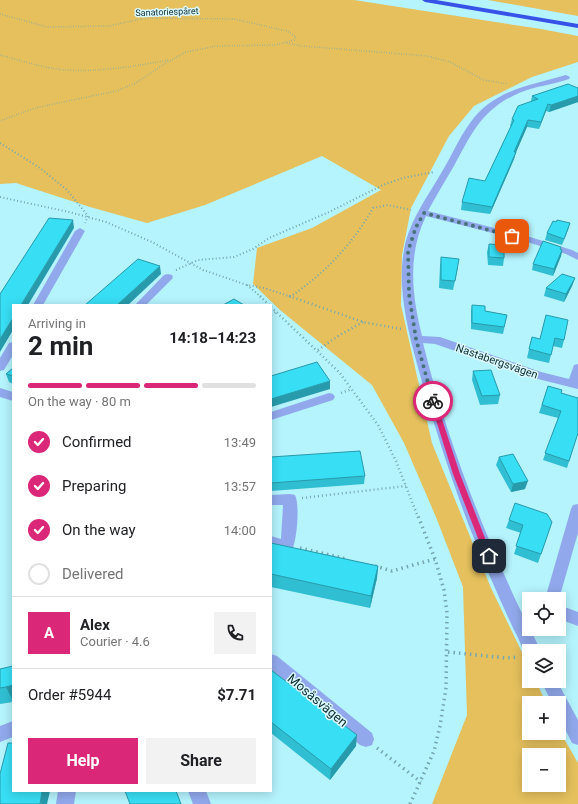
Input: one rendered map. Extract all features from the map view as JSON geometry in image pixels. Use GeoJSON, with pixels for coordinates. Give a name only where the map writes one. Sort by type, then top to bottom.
{"type":"FeatureCollection","features":[{"type":"Feature","properties":{"kind":"highway"},"geometry":{"type":"LineString","coordinates":[[425,0],[578,26]]}},
{"type":"Feature","properties":{"kind":"highway"},"geometry":{"type":"LineString","coordinates":[[462,0],[578,20]]}},
{"type":"Feature","properties":{"kind":"street"},"geometry":{"type":"LineString","coordinates":[[522,618],[489,556],[456,474],[434,407],[416,336],[409,294],[408,251],[416,227],[470,130],[484,112],[500,101],[526,88],[566,77]]}},
{"type":"Feature","properties":{"kind":"street"},"geometry":{"type":"LineString","coordinates":[[424,213],[527,239],[569,252],[578,257]]}},
{"type":"Feature","properties":{"kind":"street"},"geometry":{"type":"LineString","coordinates":[[39,304],[80,231]]}},
{"type":"Feature","properties":{"kind":"street"},"geometry":{"type":"LineString","coordinates":[[141,304],[168,277]]}},
{"type":"Feature","properties":{"kind":"street","name":"Nastabergsvägen"},"geometry":{"type":"LineString","coordinates":[[416,336],[449,344],[531,373],[576,384]]}},
{"type":"Feature","properties":{"kind":"street"},"geometry":{"type":"LineString","coordinates":[[0,367],[12,348]]}},
{"type":"Feature","properties":{"kind":"street"},"geometry":{"type":"LineString","coordinates":[[576,384],[578,368]]}},
{"type":"Feature","properties":{"kind":"street"},"geometry":{"type":"LineString","coordinates":[[0,392],[12,397]]}},
{"type":"Feature","properties":{"kind":"street"},"geometry":{"type":"LineString","coordinates":[[272,416],[330,397]]}},
{"type":"Feature","properties":{"kind":"street"},"geometry":{"type":"LineString","coordinates":[[272,500],[290,499],[290,520],[287,546],[272,542]]}},
{"type":"Feature","properties":{"kind":"street"},"geometry":{"type":"LineString","coordinates":[[554,592],[578,508]]}},
{"type":"Feature","properties":{"kind":"street"},"geometry":{"type":"LineString","coordinates":[[566,615],[578,619]]}},
{"type":"Feature","properties":{"kind":"street","name":"Mosåsvägen"},"geometry":{"type":"LineString","coordinates":[[272,662],[366,739]]}},
{"type":"Feature","properties":{"kind":"street"},"geometry":{"type":"LineString","coordinates":[[553,688],[578,737]]}},
{"type":"Feature","properties":{"kind":"street"},"geometry":{"type":"LineString","coordinates":[[0,734],[12,729]]}},
{"type":"Feature","properties":{"kind":"street"},"geometry":{"type":"LineString","coordinates":[[65,804],[67,792]]}},
{"type":"Feature","properties":{"kind":"street"},"geometry":{"type":"LineString","coordinates":[[196,792],[202,804]]}},
{"type":"Feature","properties":{"kind":"path","name":"Sanatoriespåret"},"geometry":{"type":"LineString","coordinates":[[0,14],[47,27],[109,26],[145,18],[229,18],[287,31],[295,35],[294,40],[285,43]]}},
{"type":"Feature","properties":{"kind":"path"},"geometry":{"type":"LineString","coordinates":[[0,122],[35,108],[116,91],[136,83],[186,52],[208,48],[246,45],[276,45],[285,43],[302,46],[427,56],[450,62],[484,80],[526,88]]}},
{"type":"Feature","properties":{"kind":"path"},"geometry":{"type":"LineString","coordinates":[[0,55],[57,69],[80,70],[132,67],[172,60]]}},
{"type":"Feature","properties":{"kind":"path"},"geometry":{"type":"LineString","coordinates":[[0,143],[40,168],[67,190],[88,216]]}},
{"type":"Feature","properties":{"kind":"path"},"geometry":{"type":"LineString","coordinates":[[189,263],[198,260],[234,257],[253,249],[268,238],[329,212],[383,185],[420,174],[447,171]]}},
{"type":"Feature","properties":{"kind":"path"},"geometry":{"type":"LineString","coordinates":[[0,198],[88,216],[152,242],[189,263],[213,274],[247,285],[264,288],[363,322],[416,336]]}},
{"type":"Feature","properties":{"kind":"path"},"geometry":{"type":"LineString","coordinates":[[290,297],[320,275],[336,259],[367,219],[373,208],[388,204],[424,213]]}},
{"type":"Feature","properties":{"kind":"path"},"geometry":{"type":"LineString","coordinates":[[247,285],[268,304]]}},
{"type":"Feature","properties":{"kind":"path"},"geometry":{"type":"LineString","coordinates":[[272,308],[318,350],[339,372],[378,425],[387,441],[436,559],[444,590],[447,613],[448,652],[446,688],[440,726],[434,751],[410,804]]}},
{"type":"Feature","properties":{"kind":"path"},"geometry":{"type":"LineString","coordinates":[[272,314],[276,312]]}},
{"type":"Feature","properties":{"kind":"path"},"geometry":{"type":"LineString","coordinates":[[318,350],[338,336],[363,322]]}},
{"type":"Feature","properties":{"kind":"path"},"geometry":{"type":"LineString","coordinates":[[290,499],[406,486]]}},
{"type":"Feature","properties":{"kind":"path"},"geometry":{"type":"LineString","coordinates":[[287,546],[349,560]]}},
{"type":"Feature","properties":{"kind":"path"},"geometry":{"type":"LineString","coordinates":[[371,565],[392,571],[436,559]]}},
{"type":"Feature","properties":{"kind":"path"},"geometry":{"type":"LineString","coordinates":[[448,652],[506,658],[521,657]]}},
{"type":"Feature","properties":{"kind":"path"},"geometry":{"type":"LineString","coordinates":[[366,739],[421,782]]}},
{"type":"Feature","properties":{"kind":"shaded area"},"geometry":{"type":"Polygon","coordinates":[[[0,0],[354,0],[578,36],[578,62],[532,77],[474,106],[449,136],[411,208],[402,255],[401,305],[432,443],[491,588],[522,652],[522,688],[539,688],[543,696],[522,696],[522,740],[565,740],[578,763],[578,804],[432,804],[467,715],[463,587],[436,517],[404,443],[372,385],[280,310],[253,284],[257,248],[312,228],[381,190],[322,156],[205,205],[147,223],[90,207],[16,183],[0,184],[0,0]]]}},
{"type":"Feature","properties":{"kind":"shaded area"},"geometry":{"type":"Polygon","coordinates":[[[488,0],[578,0],[578,16],[488,0]]]}},
{"type":"Feature","properties":{"kind":"building"},"geometry":{"type":"Polygon","coordinates":[[[568,84],[578,88],[578,96],[551,105],[548,104],[541,122],[528,120],[492,207],[462,202],[469,178],[485,181],[514,120],[512,119],[518,106],[538,99],[532,96],[568,84]]]}},
{"type":"Feature","properties":{"kind":"building"},"geometry":{"type":"Polygon","coordinates":[[[49,218],[73,220],[22,304],[12,304],[12,320],[0,339],[0,294],[49,218]]]}},
{"type":"Feature","properties":{"kind":"building"},"geometry":{"type":"Polygon","coordinates":[[[557,220],[570,223],[564,239],[547,233],[553,221],[556,222],[557,220]]]}},
{"type":"Feature","properties":{"kind":"building"},"geometry":{"type":"Polygon","coordinates":[[[543,241],[561,247],[560,249],[562,250],[554,269],[533,264],[543,241]]]}},
{"type":"Feature","properties":{"kind":"building"},"geometry":{"type":"Polygon","coordinates":[[[489,244],[504,245],[504,258],[489,257],[489,244]]]}},
{"type":"Feature","properties":{"kind":"building"},"geometry":{"type":"Polygon","coordinates":[[[441,257],[459,259],[455,281],[441,280],[441,257]]]}},
{"type":"Feature","properties":{"kind":"building"},"geometry":{"type":"Polygon","coordinates":[[[138,259],[160,266],[118,304],[86,304],[138,259]]]}},
{"type":"Feature","properties":{"kind":"building"},"geometry":{"type":"Polygon","coordinates":[[[562,274],[575,278],[566,294],[546,288],[562,274]]]}},
{"type":"Feature","properties":{"kind":"building"},"geometry":{"type":"Polygon","coordinates":[[[234,299],[242,304],[225,304],[234,299]]]}},
{"type":"Feature","properties":{"kind":"building"},"geometry":{"type":"Polygon","coordinates":[[[472,305],[485,306],[485,311],[507,315],[504,327],[472,323],[472,305]]]}},
{"type":"Feature","properties":{"kind":"building"},"geometry":{"type":"Polygon","coordinates":[[[546,315],[568,320],[564,340],[555,338],[551,355],[529,349],[532,337],[540,339],[546,315]]]}},
{"type":"Feature","properties":{"kind":"building"},"geometry":{"type":"Polygon","coordinates":[[[317,362],[330,381],[272,399],[272,376],[317,362]]]}},
{"type":"Feature","properties":{"kind":"building"},"geometry":{"type":"Polygon","coordinates":[[[12,369],[12,376],[6,374],[12,369]]]}},
{"type":"Feature","properties":{"kind":"building"},"geometry":{"type":"Polygon","coordinates":[[[491,370],[500,395],[482,396],[473,371],[491,370]]]}},
{"type":"Feature","properties":{"kind":"building"},"geometry":{"type":"Polygon","coordinates":[[[548,386],[562,390],[561,393],[578,398],[578,433],[569,461],[545,453],[561,411],[542,405],[548,386]]]}},
{"type":"Feature","properties":{"kind":"building"},"geometry":{"type":"Polygon","coordinates":[[[360,451],[365,476],[272,483],[272,457],[360,451]]]}},
{"type":"Feature","properties":{"kind":"building"},"geometry":{"type":"Polygon","coordinates":[[[513,454],[528,481],[513,484],[499,457],[513,454]]]}},
{"type":"Feature","properties":{"kind":"building"},"geometry":{"type":"Polygon","coordinates":[[[515,503],[547,514],[552,522],[541,554],[516,546],[523,525],[509,520],[515,503]]]}},
{"type":"Feature","properties":{"kind":"building"},"geometry":{"type":"Polygon","coordinates":[[[272,543],[378,566],[371,596],[272,574],[272,543]]]}},
{"type":"Feature","properties":{"kind":"building"},"geometry":{"type":"Polygon","coordinates":[[[12,666],[12,685],[0,688],[0,669],[12,666]]]}},
{"type":"Feature","properties":{"kind":"building"},"geometry":{"type":"Polygon","coordinates":[[[272,671],[357,735],[331,769],[272,723],[272,671]]]}},
{"type":"Feature","properties":{"kind":"building"},"geometry":{"type":"Polygon","coordinates":[[[8,743],[12,743],[12,792],[42,792],[40,804],[0,804],[0,774],[8,743]]]}},
{"type":"Feature","properties":{"kind":"building"},"geometry":{"type":"Polygon","coordinates":[[[125,792],[176,792],[181,804],[130,804],[125,792]]]}},
{"type":"Feature","properties":{"kind":"way so far"},"geometry":{"type":"LineString","coordinates":[[433,401],[416,339],[409,294],[408,251],[416,227],[424,213],[512,236]]}},
{"type":"Feature","properties":{"kind":"route"},"geometry":{"type":"LineString","coordinates":[[433,401],[456,474],[489,556]]}}]}
